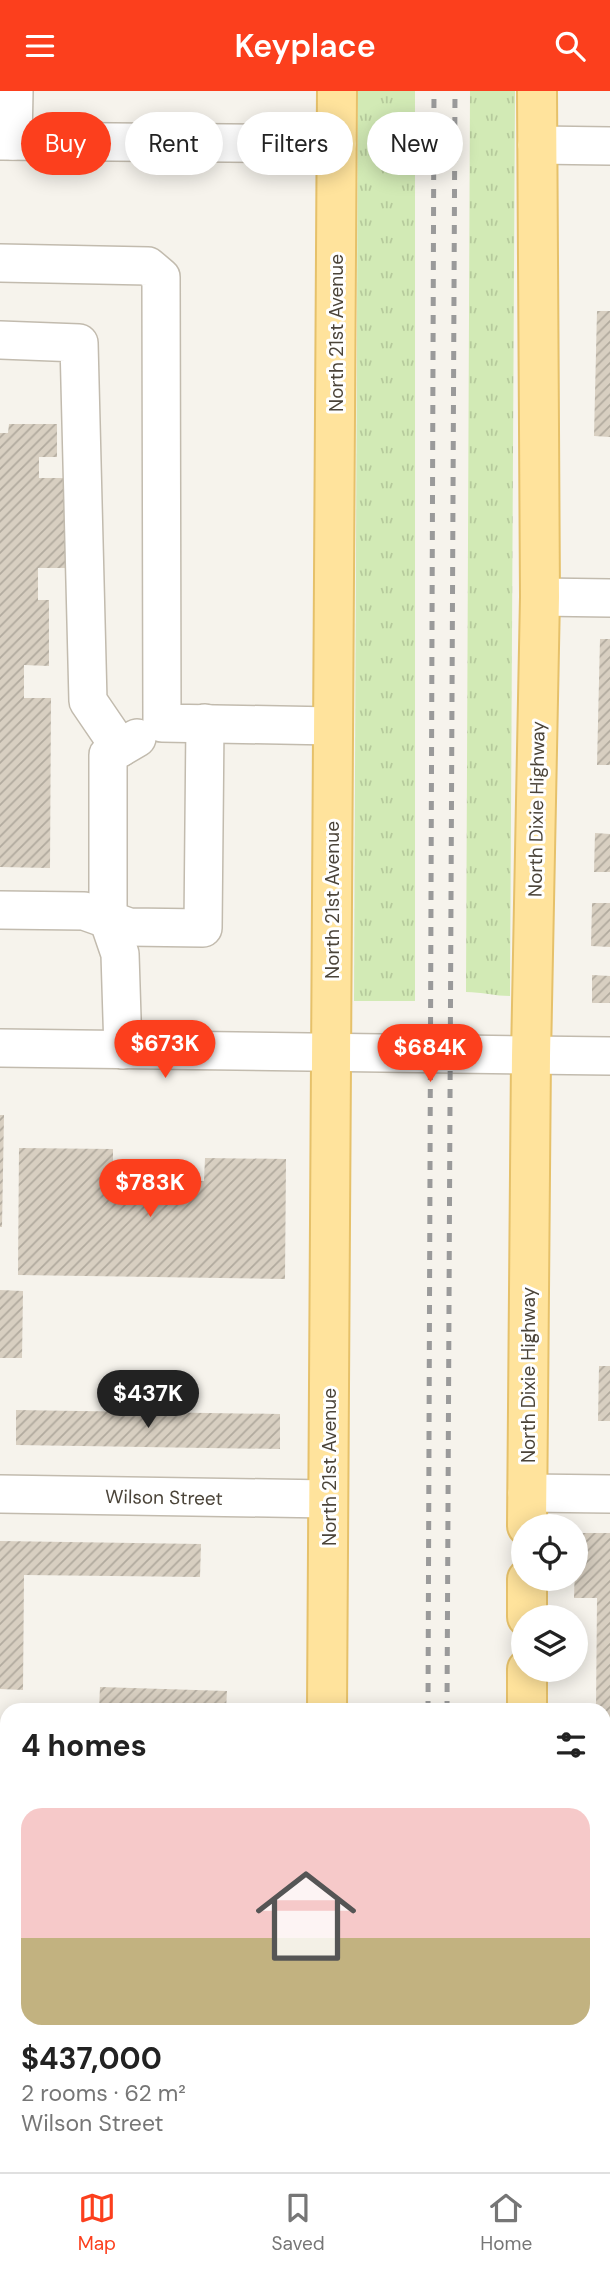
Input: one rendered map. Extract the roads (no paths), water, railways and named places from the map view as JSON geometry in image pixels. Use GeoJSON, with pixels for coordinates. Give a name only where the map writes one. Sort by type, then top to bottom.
{"type":"FeatureCollection","features":[{"type":"Feature","properties":{"kind":"main road","name":"North 21st Avenue"},"geometry":{"type":"LineString","coordinates":[[337,91],[337,112]]}},
{"type":"Feature","properties":{"kind":"main road","name":"North Dixie Highway"},"geometry":{"type":"LineString","coordinates":[[527,1509],[531,1056],[540,597],[537,91]]}},
{"type":"Feature","properties":{"kind":"main road","name":"North 21st Avenue"},"geometry":{"type":"LineString","coordinates":[[327,1703],[337,175]]}},
{"type":"Feature","properties":{"kind":"main road"},"geometry":{"type":"LineString","coordinates":[[527,1682],[527,1703]]}},
{"type":"Feature","properties":{"kind":"street"},"geometry":{"type":"LineString","coordinates":[[14,91],[7,141],[237,143]]}},
{"type":"Feature","properties":{"kind":"street"},"geometry":{"type":"LineString","coordinates":[[537,145],[610,146]]}},
{"type":"Feature","properties":{"kind":"street"},"geometry":{"type":"LineString","coordinates":[[0,263],[148,266],[162,277],[162,723]]}},
{"type":"Feature","properties":{"kind":"street"},"geometry":{"type":"LineString","coordinates":[[0,340],[79,343],[88,701],[120,748]]}},
{"type":"Feature","properties":{"kind":"street"},"geometry":{"type":"LineString","coordinates":[[540,597],[610,598]]}},
{"type":"Feature","properties":{"kind":"street"},"geometry":{"type":"LineString","coordinates":[[123,1050],[120,954],[108,919],[108,755],[162,723],[333,726]]}},
{"type":"Feature","properties":{"kind":"street"},"geometry":{"type":"LineString","coordinates":[[0,910],[83,911],[129,927],[203,927],[205,723]]}},
{"type":"Feature","properties":{"kind":"street"},"geometry":{"type":"LineString","coordinates":[[0,1048],[610,1056]]}},
{"type":"Feature","properties":{"kind":"street","name":"Wilson Street"},"geometry":{"type":"LineString","coordinates":[[0,1494],[328,1499]]}},
{"type":"Feature","properties":{"kind":"street"},"geometry":{"type":"LineString","coordinates":[[527,1509],[610,1494]]}},
{"type":"Feature","properties":{"kind":"railway"},"geometry":{"type":"LineString","coordinates":[[428,1703],[434,91]]}},
{"type":"Feature","properties":{"kind":"railway"},"geometry":{"type":"LineString","coordinates":[[447,1703],[455,91]]}}]}
